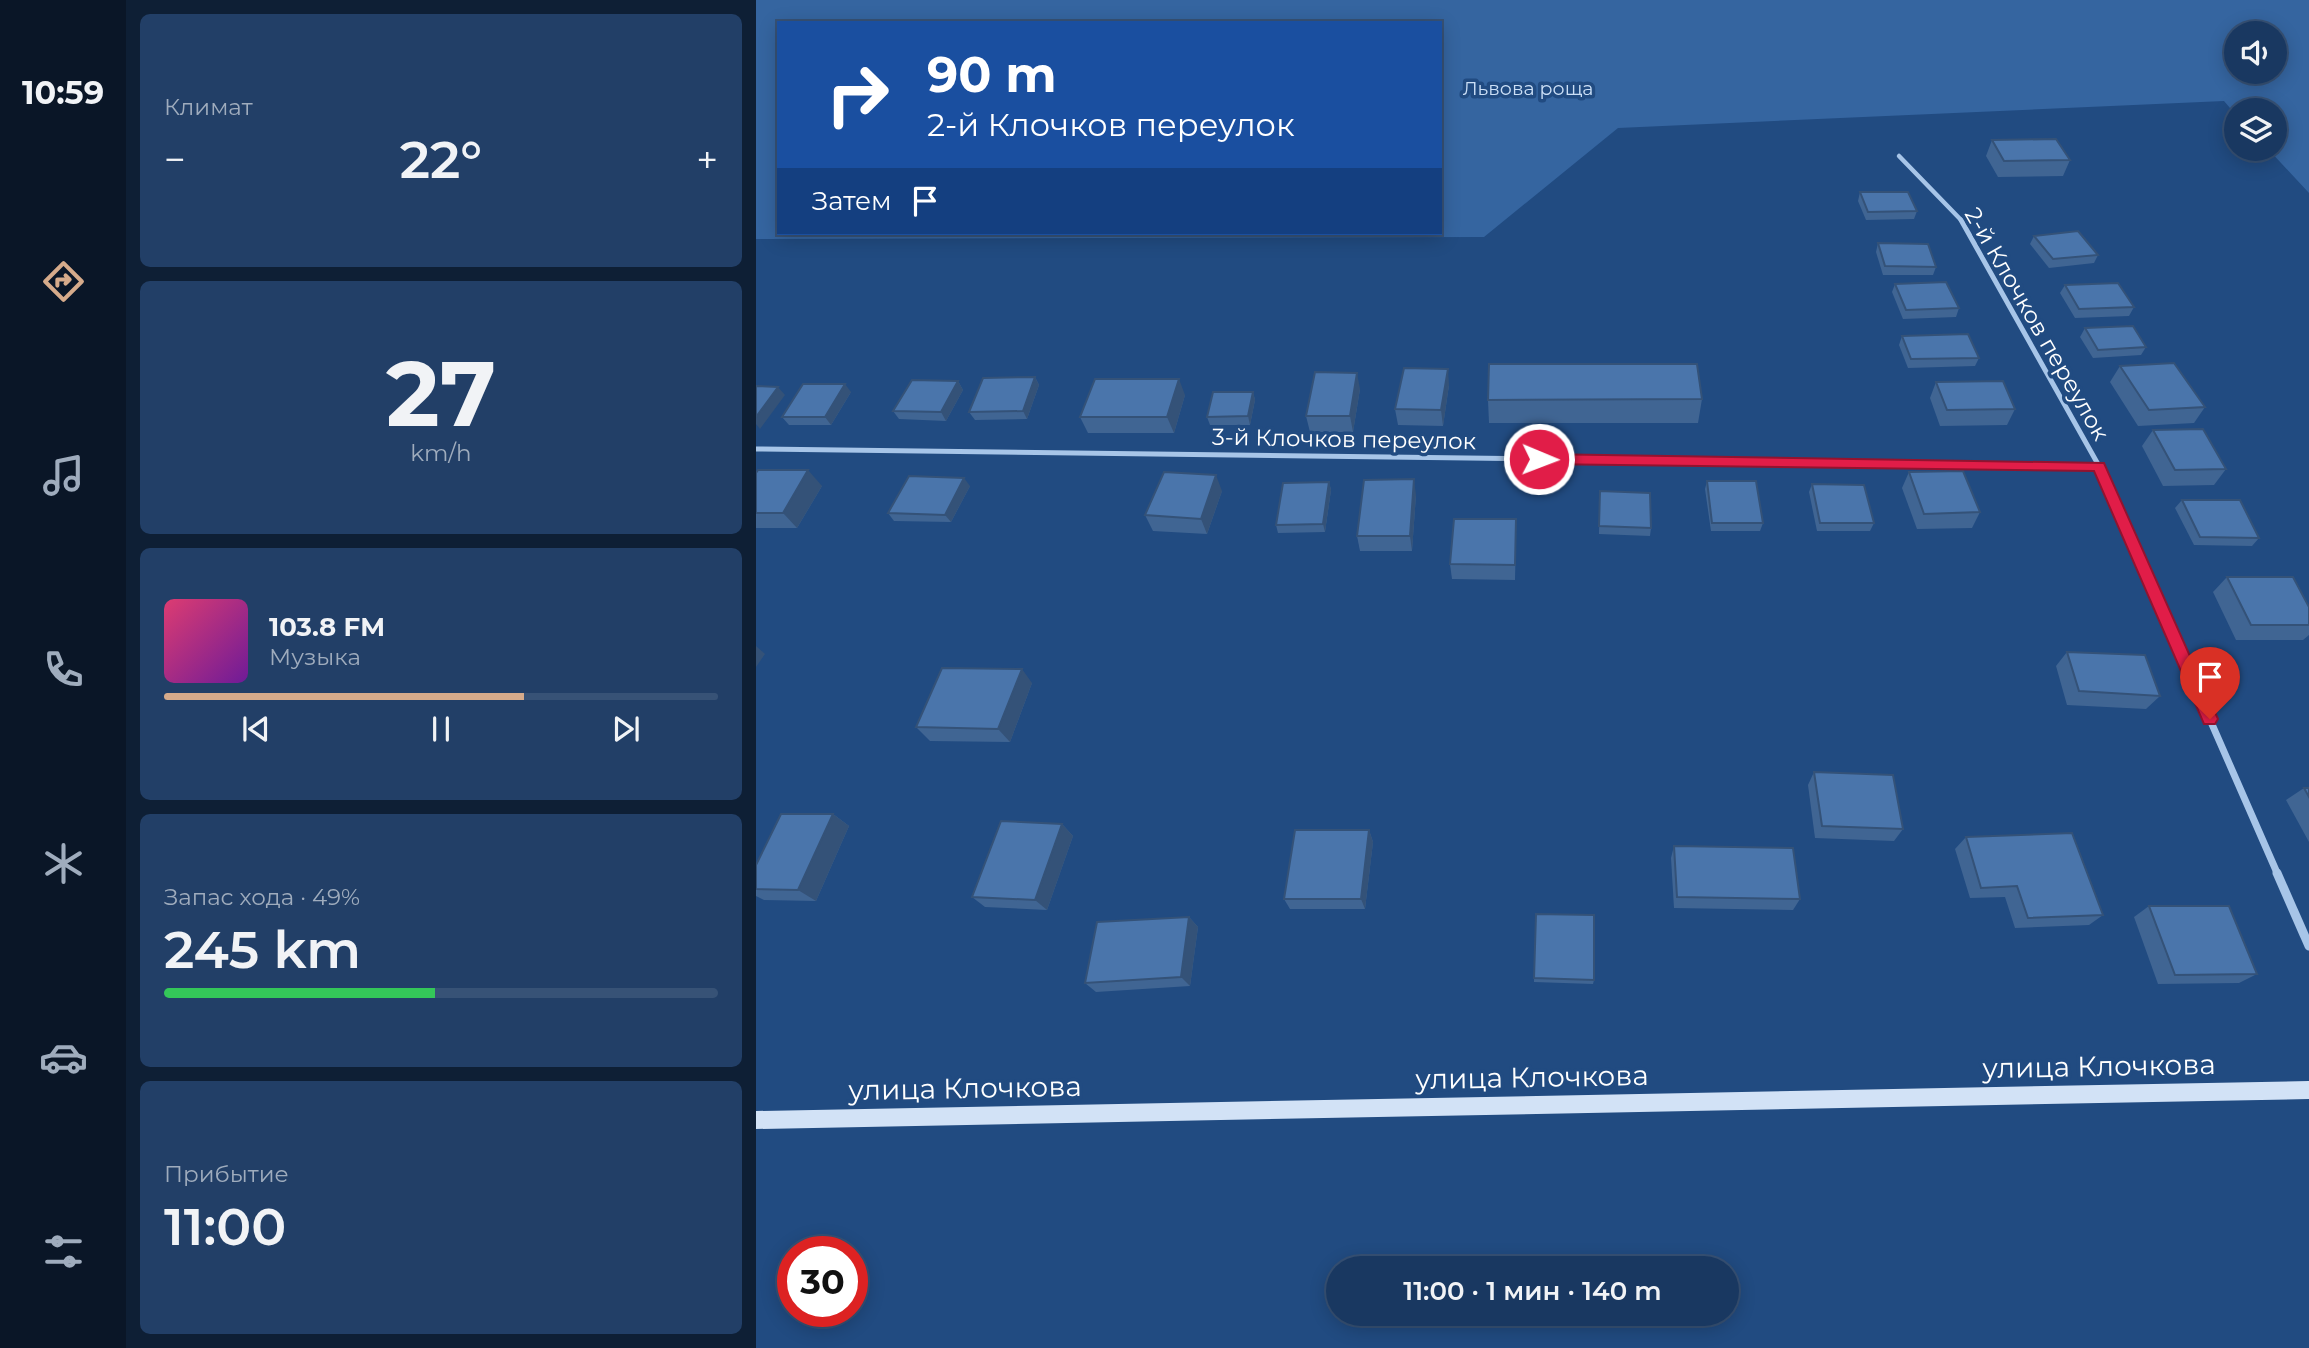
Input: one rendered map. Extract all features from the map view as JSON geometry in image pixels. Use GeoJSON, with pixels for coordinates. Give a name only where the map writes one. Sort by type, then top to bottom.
{"type":"FeatureCollection","features":[{"type":"Feature","properties":{"kind":"street","name":"2-й Клочков переулок"},"geometry":{"type":"LineString","coordinates":[[1899,156],[1962,222],[2099,466],[2309,946]]}},
{"type":"Feature","properties":{"kind":"street","name":"3-й Клочков переулок"},"geometry":{"type":"LineString","coordinates":[[756,449],[2099,466]]}},
{"type":"Feature","properties":{"kind":"street","name":"улица Клочкова"},"geometry":{"type":"LineString","coordinates":[[756,1121],[2309,1090]]}},
{"type":"Feature","properties":{"kind":"green space","name":"Львова роща"},"geometry":{"type":"Polygon","coordinates":[[[756,0],[2309,0],[2309,193],[2279,161],[2287,161],[2287,98],[2224,98],[2224,101],[1618,128],[1484,237],[756,239],[756,0]]]}},
{"type":"Feature","properties":{"kind":"building"},"geometry":{"type":"Polygon","coordinates":[[[2056,139],[2070,160],[2004,161],[1992,140],[2056,139]]]}},
{"type":"Feature","properties":{"kind":"building"},"geometry":{"type":"Polygon","coordinates":[[[1860,192],[1908,192],[1917,211],[1868,212],[1860,192]]]}},
{"type":"Feature","properties":{"kind":"building"},"geometry":{"type":"Polygon","coordinates":[[[2078,231],[2098,255],[2053,259],[2034,236],[2078,231]]]}},
{"type":"Feature","properties":{"kind":"building"},"geometry":{"type":"Polygon","coordinates":[[[1878,243],[1928,244],[1936,267],[1885,266],[1878,243]]]}},
{"type":"Feature","properties":{"kind":"building"},"geometry":{"type":"Polygon","coordinates":[[[1946,282],[1959,308],[1906,310],[1895,284],[1946,282]]]}},
{"type":"Feature","properties":{"kind":"building"},"geometry":{"type":"Polygon","coordinates":[[[2118,283],[2134,307],[2079,309],[2065,285],[2118,283]]]}},
{"type":"Feature","properties":{"kind":"building"},"geometry":{"type":"Polygon","coordinates":[[[2133,326],[2146,347],[2098,350],[2085,328],[2133,326]]]}},
{"type":"Feature","properties":{"kind":"building"},"geometry":{"type":"Polygon","coordinates":[[[1968,334],[1979,358],[1911,359],[1902,336],[1968,334]]]}},
{"type":"Feature","properties":{"kind":"building"},"geometry":{"type":"Polygon","coordinates":[[[2174,363],[2205,407],[2149,410],[2120,366],[2174,363]]]}},
{"type":"Feature","properties":{"kind":"building"},"geometry":{"type":"Polygon","coordinates":[[[1489,364],[1697,364],[1702,399],[1488,400],[1489,364]]]}},
{"type":"Feature","properties":{"kind":"building"},"geometry":{"type":"Polygon","coordinates":[[[1404,368],[1448,369],[1441,410],[1395,409],[1404,368]]]}},
{"type":"Feature","properties":{"kind":"building"},"geometry":{"type":"Polygon","coordinates":[[[1315,372],[1357,373],[1350,416],[1306,416],[1315,372]]]}},
{"type":"Feature","properties":{"kind":"building"},"geometry":{"type":"Polygon","coordinates":[[[1035,377],[1023,411],[969,412],[983,378],[1035,377]]]}},
{"type":"Feature","properties":{"kind":"building"},"geometry":{"type":"Polygon","coordinates":[[[1095,379],[1179,379],[1167,417],[1080,417],[1095,379]]]}},
{"type":"Feature","properties":{"kind":"building"},"geometry":{"type":"Polygon","coordinates":[[[912,380],[958,381],[941,412],[893,411],[912,380]]]}},
{"type":"Feature","properties":{"kind":"building"},"geometry":{"type":"Polygon","coordinates":[[[2003,381],[2015,409],[1947,410],[1936,382],[2003,381]]]}},
{"type":"Feature","properties":{"kind":"building"},"geometry":{"type":"Polygon","coordinates":[[[803,384],[845,384],[825,417],[782,417],[803,384]]]}},
{"type":"Feature","properties":{"kind":"building"},"geometry":{"type":"Polygon","coordinates":[[[756,386],[778,387],[756,417],[756,386]]]}},
{"type":"Feature","properties":{"kind":"building"},"geometry":{"type":"Polygon","coordinates":[[[1213,392],[1253,392],[1248,416],[1207,417],[1213,392]]]}},
{"type":"Feature","properties":{"kind":"building"},"geometry":{"type":"Polygon","coordinates":[[[2203,429],[2226,469],[2175,470],[2153,430],[2203,429]]]}},
{"type":"Feature","properties":{"kind":"building"},"geometry":{"type":"Polygon","coordinates":[[[758,470],[808,470],[783,513],[756,513],[758,470]]]}},
{"type":"Feature","properties":{"kind":"building"},"geometry":{"type":"Polygon","coordinates":[[[1963,471],[1980,512],[1924,514],[1909,472],[1963,471]]]}},
{"type":"Feature","properties":{"kind":"building"},"geometry":{"type":"Polygon","coordinates":[[[1164,472],[1216,475],[1201,519],[1145,515],[1164,472]]]}},
{"type":"Feature","properties":{"kind":"building"},"geometry":{"type":"Polygon","coordinates":[[[909,476],[964,478],[945,515],[888,513],[909,476]]]}},
{"type":"Feature","properties":{"kind":"building"},"geometry":{"type":"Polygon","coordinates":[[[1414,479],[1410,536],[1357,536],[1364,480],[1414,479]]]}},
{"type":"Feature","properties":{"kind":"building"},"geometry":{"type":"Polygon","coordinates":[[[1707,481],[1756,481],[1763,523],[1712,523],[1707,481]]]}},
{"type":"Feature","properties":{"kind":"building"},"geometry":{"type":"Polygon","coordinates":[[[1329,482],[1323,524],[1276,525],[1283,483],[1329,482]]]}},
{"type":"Feature","properties":{"kind":"building"},"geometry":{"type":"Polygon","coordinates":[[[1812,484],[1864,485],[1874,523],[1820,523],[1812,484]]]}},
{"type":"Feature","properties":{"kind":"building"},"geometry":{"type":"Polygon","coordinates":[[[1600,491],[1650,493],[1651,528],[1599,526],[1600,491]]]}},
{"type":"Feature","properties":{"kind":"building"},"geometry":{"type":"Polygon","coordinates":[[[2182,500],[2240,500],[2259,538],[2200,537],[2182,500]]]}},
{"type":"Feature","properties":{"kind":"building"},"geometry":{"type":"Polygon","coordinates":[[[1454,519],[1516,519],[1515,565],[1450,564],[1454,519]]]}},
{"type":"Feature","properties":{"kind":"building"},"geometry":{"type":"Polygon","coordinates":[[[2227,577],[2293,577],[2309,607],[2309,625],[2251,625],[2227,577]]]}},
{"type":"Feature","properties":{"kind":"building"},"geometry":{"type":"Polygon","coordinates":[[[2067,652],[2145,655],[2160,696],[2079,691],[2067,652]]]}},
{"type":"Feature","properties":{"kind":"building"},"geometry":{"type":"Polygon","coordinates":[[[942,668],[1022,669],[998,729],[916,727],[942,668]]]}},
{"type":"Feature","properties":{"kind":"building"},"geometry":{"type":"Polygon","coordinates":[[[1814,772],[1893,775],[1903,829],[1822,826],[1814,772]]]}},
{"type":"Feature","properties":{"kind":"building"},"geometry":{"type":"Polygon","coordinates":[[[781,814],[833,814],[798,890],[756,889],[756,865],[781,814]]]}},
{"type":"Feature","properties":{"kind":"building"},"geometry":{"type":"Polygon","coordinates":[[[1001,821],[1062,824],[1035,900],[972,897],[1001,821]]]}},
{"type":"Feature","properties":{"kind":"building"},"geometry":{"type":"Polygon","coordinates":[[[1295,830],[1369,830],[1361,899],[1284,899],[1295,830]]]}},
{"type":"Feature","properties":{"kind":"building"},"geometry":{"type":"Polygon","coordinates":[[[2072,833],[2103,915],[2028,918],[2017,886],[1981,888],[1966,837],[2072,833]]]}},
{"type":"Feature","properties":{"kind":"building"},"geometry":{"type":"Polygon","coordinates":[[[1674,846],[1793,848],[1800,899],[1677,897],[1674,846]]]}},
{"type":"Feature","properties":{"kind":"building"},"geometry":{"type":"Polygon","coordinates":[[[2149,906],[2229,906],[2257,974],[2175,975],[2149,906]]]}},
{"type":"Feature","properties":{"kind":"building"},"geometry":{"type":"Polygon","coordinates":[[[1536,914],[1594,915],[1594,980],[1534,978],[1536,914]]]}},
{"type":"Feature","properties":{"kind":"building"},"geometry":{"type":"Polygon","coordinates":[[[1189,917],[1181,977],[1085,983],[1097,922],[1189,917]]]}},
{"type":"Feature","properties":{"kind":"route"},"geometry":{"type":"LineString","coordinates":[[1539,459],[2099,466],[2210,719]]}}]}
